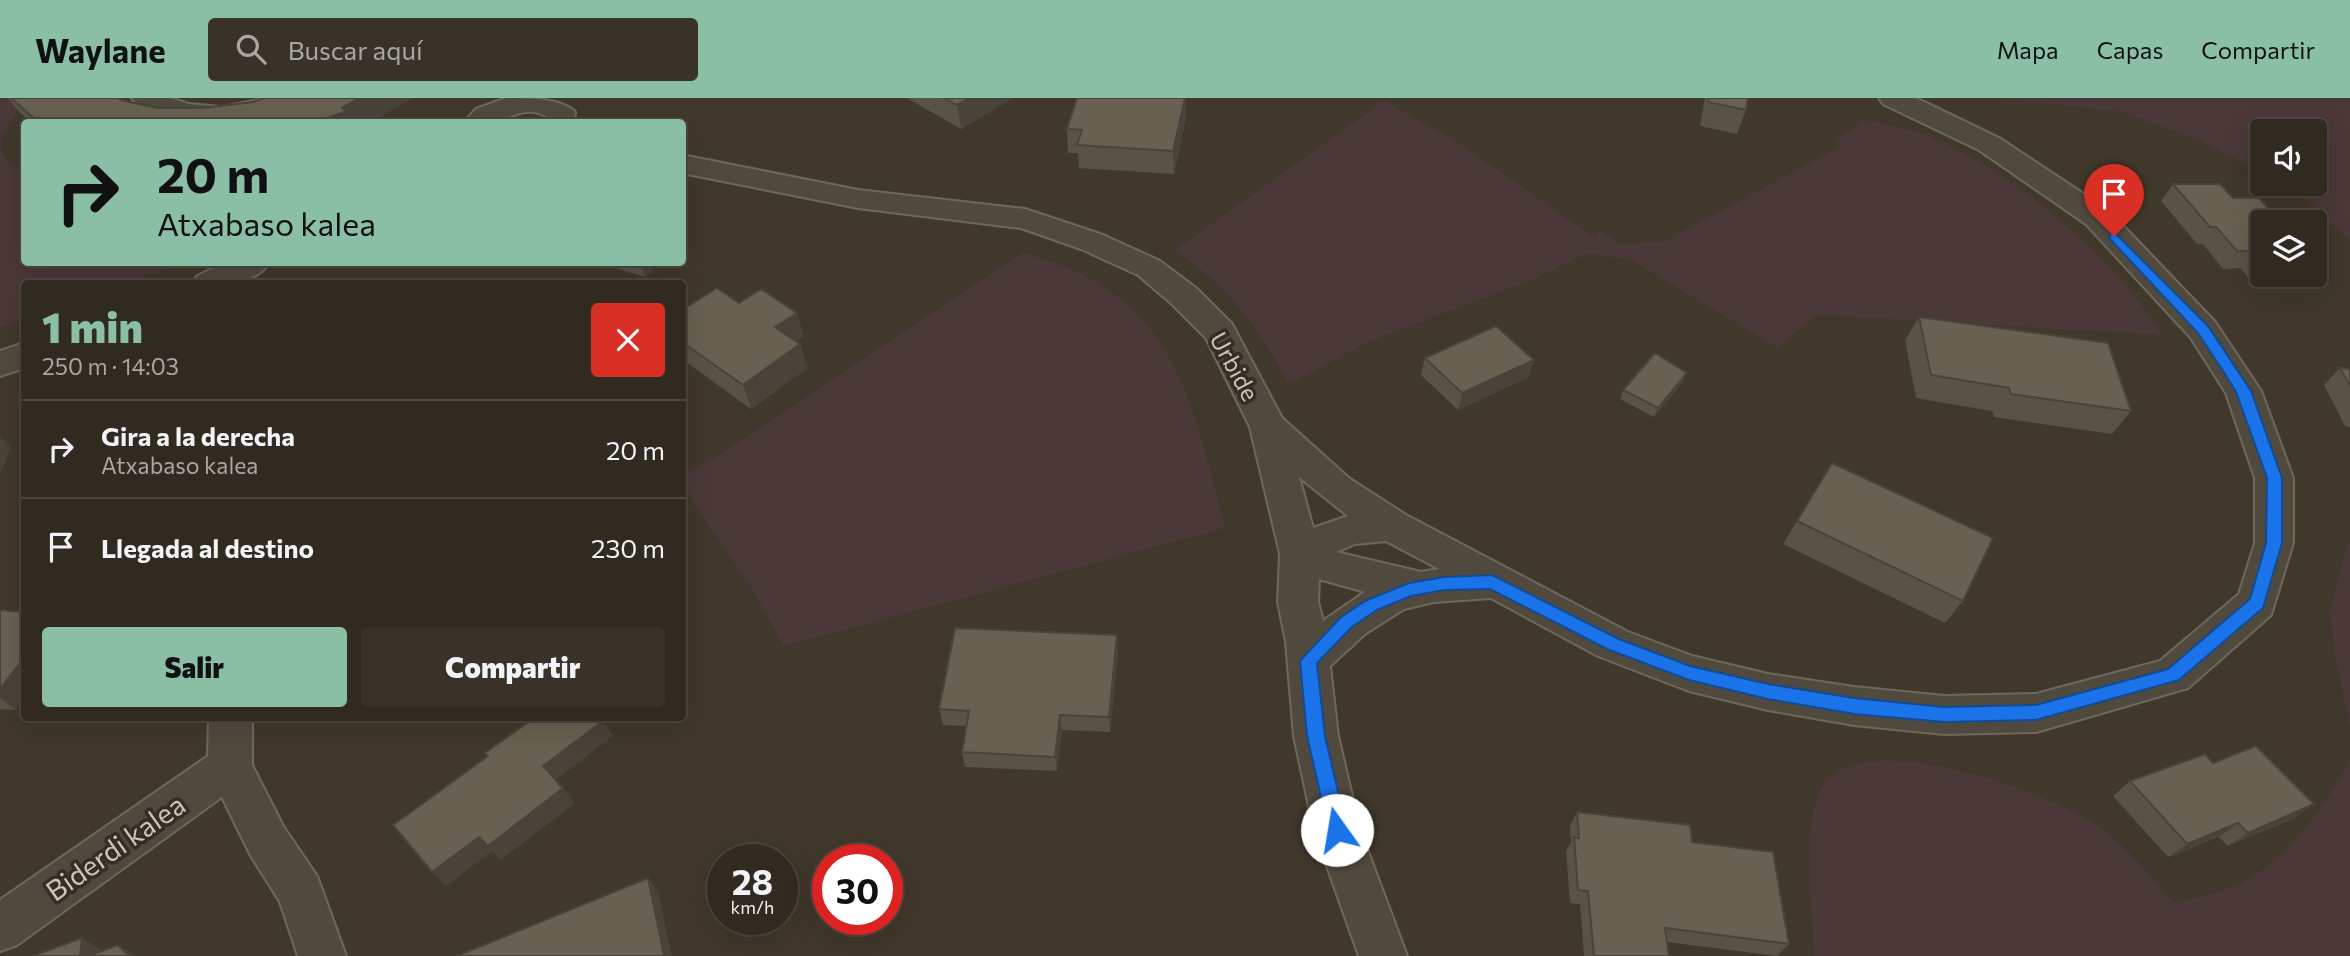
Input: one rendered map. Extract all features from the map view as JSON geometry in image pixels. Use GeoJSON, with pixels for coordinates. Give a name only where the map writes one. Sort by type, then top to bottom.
{"type":"FeatureCollection","features":[{"type":"Feature","properties":{"kind":"street"},"geometry":{"type":"LineString","coordinates":[[146,98],[176,112],[214,116],[254,112],[299,98]]}},
{"type":"Feature","properties":{"kind":"street"},"geometry":{"type":"LineString","coordinates":[[1268,428],[1337,489],[1392,526],[1492,582],[1613,644],[1689,673],[1780,694],[1854,706],[1944,715],[2036,713],[2173,674],[2257,603],[2274,543],[2274,478],[2243,391],[2203,330],[2096,217],[1989,144],[1893,98]]}},
{"type":"Feature","properties":{"kind":"street"},"geometry":{"type":"LineString","coordinates":[[482,119],[497,108],[525,99],[556,107],[561,112],[560,119]]}},
{"type":"Feature","properties":{"kind":"street","name":"Urbide"},"geometry":{"type":"LineString","coordinates":[[686,165],[858,199],[1025,219],[1092,242],[1149,268],[1184,296],[1220,332],[1268,428],[1300,554],[1298,602],[1316,736],[1337,830],[1383,956]]}},
{"type":"Feature","properties":{"kind":"street"},"geometry":{"type":"LineString","coordinates":[[217,280],[246,266]]}},
{"type":"Feature","properties":{"kind":"street"},"geometry":{"type":"LineString","coordinates":[[0,364],[21,356]]}},
{"type":"Feature","properties":{"kind":"street"},"geometry":{"type":"LineString","coordinates":[[1300,554],[1340,531],[1373,525],[1392,526]]}},
{"type":"Feature","properties":{"kind":"street"},"geometry":{"type":"LineString","coordinates":[[1300,554],[1336,569],[1420,588]]}},
{"type":"Feature","properties":{"kind":"street"},"geometry":{"type":"LineString","coordinates":[[1308,661],[1346,622],[1371,606],[1420,588],[1444,583],[1492,582]]}},
{"type":"Feature","properties":{"kind":"street"},"geometry":{"type":"LineString","coordinates":[[231,721],[230,766],[267,841],[300,892],[322,956]]}},
{"type":"Feature","properties":{"kind":"street","name":"Biderdi kalea"},"geometry":{"type":"LineString","coordinates":[[0,928],[230,766]]}},
{"type":"Feature","properties":{"kind":"shaded area"},"geometry":{"type":"Polygon","coordinates":[[[0,98],[35,98],[23,101],[2,138],[2,155],[21,172],[21,266],[176,266],[136,280],[21,280],[21,321],[0,327],[0,98]]]}},
{"type":"Feature","properties":{"kind":"shaded area"},"geometry":{"type":"Polygon","coordinates":[[[1999,98],[2350,98],[2350,241],[2327,219],[2327,210],[2318,210],[2303,196],[2327,196],[2327,119],[2250,119],[2250,166],[2200,141],[2123,112],[1999,98]]]}},
{"type":"Feature","properties":{"kind":"shaded area"},"geometry":{"type":"Polygon","coordinates":[[[1384,101],[1456,141],[1595,238],[1600,231],[1620,244],[1665,241],[1836,149],[1840,142],[1835,141],[1864,120],[1916,131],[1963,152],[1996,172],[2060,221],[2119,277],[2162,335],[1816,315],[1778,348],[1629,259],[1586,254],[1534,279],[1368,342],[1289,384],[1241,310],[1212,279],[1175,250],[1384,101]]]}},
{"type":"Feature","properties":{"kind":"shaded area"},"geometry":{"type":"Polygon","coordinates":[[[1023,253],[1074,271],[1114,294],[1145,322],[1168,356],[1186,393],[1225,528],[784,646],[749,584],[686,491],[686,472],[723,453],[1023,253]]]}},
{"type":"Feature","properties":{"kind":"shaded area"},"geometry":{"type":"Polygon","coordinates":[[[2347,542],[2350,543],[2350,727],[2334,650],[2330,611],[2347,542]]]}},
{"type":"Feature","properties":{"kind":"shaded area"},"geometry":{"type":"Polygon","coordinates":[[[2350,756],[2350,956],[1814,956],[1809,864],[1813,815],[1818,795],[1828,779],[1851,765],[1883,761],[1921,763],[1962,771],[2004,783],[2075,812],[2119,843],[2173,902],[2221,891],[2241,883],[2275,860],[2306,828],[2341,776],[2350,756]]]}},
{"type":"Feature","properties":{"kind":"building"},"geometry":{"type":"Polygon","coordinates":[[[11,98],[118,98],[157,108],[202,108],[253,102],[264,98],[359,98],[342,108],[347,111],[324,119],[35,119],[11,98]]]}},
{"type":"Feature","properties":{"kind":"building"},"geometry":{"type":"Polygon","coordinates":[[[944,98],[970,98],[957,105],[944,98]]]}},
{"type":"Feature","properties":{"kind":"building"},"geometry":{"type":"Polygon","coordinates":[[[1077,98],[1185,98],[1173,151],[1077,145],[1082,130],[1067,129],[1077,98]]]}},
{"type":"Feature","properties":{"kind":"building"},"geometry":{"type":"Polygon","coordinates":[[[1709,98],[1748,98],[1746,110],[1708,102],[1709,98]]]}},
{"type":"Feature","properties":{"kind":"building"},"geometry":{"type":"Polygon","coordinates":[[[2173,184],[2220,184],[2233,198],[2259,198],[2270,210],[2250,210],[2250,251],[2237,251],[2216,227],[2210,227],[2173,184]]]}},
{"type":"Feature","properties":{"kind":"building"},"geometry":{"type":"Polygon","coordinates":[[[717,288],[739,303],[761,289],[797,313],[775,327],[800,344],[743,385],[686,345],[686,307],[717,288]]]}},
{"type":"Feature","properties":{"kind":"building"},"geometry":{"type":"Polygon","coordinates":[[[1919,317],[2108,343],[2131,411],[2011,394],[2009,388],[1931,375],[1919,317]]]}},
{"type":"Feature","properties":{"kind":"building"},"geometry":{"type":"Polygon","coordinates":[[[1496,326],[1534,360],[1462,393],[1425,358],[1496,326]]]}},
{"type":"Feature","properties":{"kind":"building"},"geometry":{"type":"Polygon","coordinates":[[[1655,353],[1687,373],[1658,408],[1623,390],[1655,353]]]}},
{"type":"Feature","properties":{"kind":"building"},"geometry":{"type":"Polygon","coordinates":[[[2340,368],[2350,369],[2350,386],[2340,368]]]}},
{"type":"Feature","properties":{"kind":"building"},"geometry":{"type":"Polygon","coordinates":[[[1832,463],[1993,538],[1963,601],[1797,521],[1832,463]]]}},
{"type":"Feature","properties":{"kind":"building"},"geometry":{"type":"Polygon","coordinates":[[[0,610],[21,612],[21,662],[0,689],[0,610]]]}},
{"type":"Feature","properties":{"kind":"building"},"geometry":{"type":"Polygon","coordinates":[[[955,628],[1117,635],[1109,717],[1060,715],[1055,757],[962,752],[969,711],[939,709],[955,628]]]}},
{"type":"Feature","properties":{"kind":"building"},"geometry":{"type":"Polygon","coordinates":[[[530,721],[603,721],[543,766],[563,788],[488,846],[479,837],[432,872],[393,825],[488,756],[485,753],[530,721]]]}},
{"type":"Feature","properties":{"kind":"building"},"geometry":{"type":"Polygon","coordinates":[[[2256,746],[2314,804],[2248,833],[2238,823],[2187,844],[2130,781],[2205,754],[2213,763],[2256,746]]]}},
{"type":"Feature","properties":{"kind":"building"},"geometry":{"type":"Polygon","coordinates":[[[1577,812],[1690,825],[1692,842],[1773,852],[1789,944],[1665,928],[1669,956],[1594,956],[1588,891],[1578,890],[1574,837],[1579,838],[1577,812]]]}},
{"type":"Feature","properties":{"kind":"building"},"geometry":{"type":"Polygon","coordinates":[[[648,878],[664,956],[457,956],[648,878]]]}},
{"type":"Feature","properties":{"kind":"building"},"geometry":{"type":"Polygon","coordinates":[[[82,938],[80,956],[33,956],[82,938]]]}},
{"type":"Feature","properties":{"kind":"building"},"geometry":{"type":"Polygon","coordinates":[[[118,945],[129,956],[88,956],[118,945]]]}},
{"type":"Feature","properties":{"kind":"route"},"geometry":{"type":"LineString","coordinates":[[1337,830],[1316,736],[1308,661],[1346,622],[1371,606],[1409,590],[1444,583],[1492,582],[1613,644],[1689,673],[1768,692],[1854,706],[1944,715],[2036,713],[2173,674],[2257,603],[2274,543],[2274,478],[2243,391],[2230,370],[2203,330],[2114,236]]}}]}
